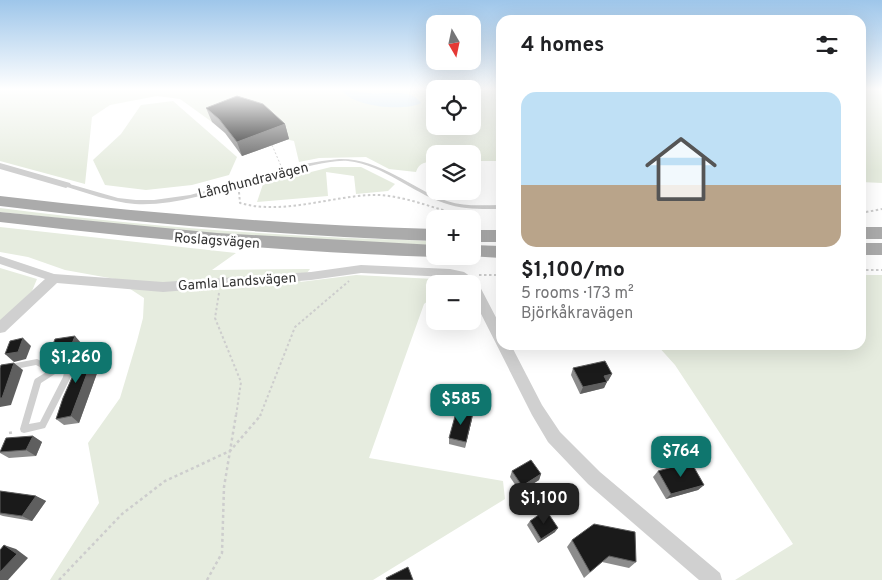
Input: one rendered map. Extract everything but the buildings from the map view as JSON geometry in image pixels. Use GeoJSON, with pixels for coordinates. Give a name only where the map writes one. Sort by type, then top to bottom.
{"type":"FeatureCollection","features":[{"type":"Feature","properties":{"kind":"main road","name":"Roslagsvägen"},"geometry":{"type":"LineString","coordinates":[[0,201],[98,213],[238,226],[426,235]]}},
{"type":"Feature","properties":{"kind":"main road","name":"Roslagsvägen"},"geometry":{"type":"LineString","coordinates":[[0,217],[223,240],[426,251]]}},
{"type":"Feature","properties":{"kind":"main road"},"geometry":{"type":"LineString","coordinates":[[866,233],[882,233]]}},
{"type":"Feature","properties":{"kind":"main road"},"geometry":{"type":"LineString","coordinates":[[481,236],[496,236]]}},
{"type":"Feature","properties":{"kind":"main road"},"geometry":{"type":"LineString","coordinates":[[866,249],[882,249]]}},
{"type":"Feature","properties":{"kind":"main road"},"geometry":{"type":"LineString","coordinates":[[481,251],[496,252]]}},
{"type":"Feature","properties":{"kind":"street","name":"Långhundravägen"},"geometry":{"type":"LineString","coordinates":[[0,166],[66,185]]}},
{"type":"Feature","properties":{"kind":"street","name":"Gamla Landsvägen"},"geometry":{"type":"LineString","coordinates":[[0,260],[54,278],[163,286],[311,276],[361,269],[450,273],[455,275]]}},
{"type":"Feature","properties":{"kind":"street"},"geometry":{"type":"LineString","coordinates":[[0,328],[54,278]]}},
{"type":"Feature","properties":{"kind":"street"},"geometry":{"type":"LineString","coordinates":[[481,302],[496,330]]}},
{"type":"Feature","properties":{"kind":"street"},"geometry":{"type":"LineString","coordinates":[[507,350],[537,410],[554,437],[594,478],[713,580]]}},
{"type":"Feature","properties":{"kind":"lane","name":"Långhundravägen"},"geometry":{"type":"LineString","coordinates":[[66,185],[137,202],[187,197],[238,182],[331,161],[360,162],[434,197],[459,206],[496,207]]}},
{"type":"Feature","properties":{"kind":"lane"},"geometry":{"type":"LineString","coordinates":[[0,369],[37,362],[54,371],[68,370],[67,377],[42,425],[24,429],[38,381],[54,371]]}},
{"type":"Feature","properties":{"kind":"path"},"geometry":{"type":"LineString","coordinates":[[268,139],[274,146],[283,171]]}},
{"type":"Feature","properties":{"kind":"path"},"geometry":{"type":"LineString","coordinates":[[238,182],[240,202],[247,205],[276,207],[371,195],[393,196],[444,210]]}},
{"type":"Feature","properties":{"kind":"path"},"geometry":{"type":"LineString","coordinates":[[866,212],[882,209]]}},
{"type":"Feature","properties":{"kind":"path"},"geometry":{"type":"LineString","coordinates":[[59,580],[122,514],[164,481],[230,451],[262,412],[295,326],[343,285],[362,273],[361,269]]}},
{"type":"Feature","properties":{"kind":"path"},"geometry":{"type":"LineString","coordinates":[[866,270],[882,270]]}},
{"type":"Feature","properties":{"kind":"path"},"geometry":{"type":"LineString","coordinates":[[481,275],[496,275]]}},
{"type":"Feature","properties":{"kind":"path"},"geometry":{"type":"LineString","coordinates":[[208,580],[222,553],[224,488],[241,382],[215,318],[221,282]]}},
{"type":"Feature","properties":{"kind":"shaded area"},"geometry":{"type":"Polygon","coordinates":[[[0,116],[93,116],[85,184],[0,161],[0,116]]]}},
{"type":"Feature","properties":{"kind":"shaded area"},"geometry":{"type":"Polygon","coordinates":[[[133,116],[190,116],[237,157],[229,175],[192,185],[146,190],[105,185],[93,160],[121,134],[133,116]]]}},
{"type":"Feature","properties":{"kind":"shaded area"},"geometry":{"type":"Polygon","coordinates":[[[204,116],[426,116],[426,135],[481,135],[481,116],[496,116],[496,161],[481,161],[481,145],[426,145],[426,163],[421,164],[416,172],[389,169],[366,157],[319,158],[299,162],[294,141],[212,122],[204,116]]]}},
{"type":"Feature","properties":{"kind":"shaded area"},"geometry":{"type":"Polygon","coordinates":[[[866,116],[882,116],[882,183],[866,182],[866,116]]]}},
{"type":"Feature","properties":{"kind":"shaded area"},"geometry":{"type":"Polygon","coordinates":[[[331,167],[361,167],[395,184],[388,191],[356,194],[354,176],[326,172],[328,196],[257,202],[263,184],[331,167]]]}},
{"type":"Feature","properties":{"kind":"shaded area"},"geometry":{"type":"Polygon","coordinates":[[[0,208],[109,221],[217,230],[426,241],[426,246],[244,237],[0,212],[0,208]]]}},
{"type":"Feature","properties":{"kind":"shaded area"},"geometry":{"type":"Polygon","coordinates":[[[0,227],[236,253],[212,270],[310,269],[300,282],[356,275],[426,279],[426,302],[369,458],[503,481],[505,499],[373,580],[50,580],[99,503],[88,443],[120,398],[143,318],[144,298],[115,279],[65,270],[28,257],[0,252],[0,227]]]}},
{"type":"Feature","properties":{"kind":"shaded area"},"geometry":{"type":"Polygon","coordinates":[[[0,268],[37,279],[32,291],[0,323],[0,268]]]}},
{"type":"Feature","properties":{"kind":"shaded area"},"geometry":{"type":"Polygon","coordinates":[[[866,275],[882,275],[882,580],[735,580],[793,544],[675,365],[662,350],[866,350],[866,275]]]}}]}
